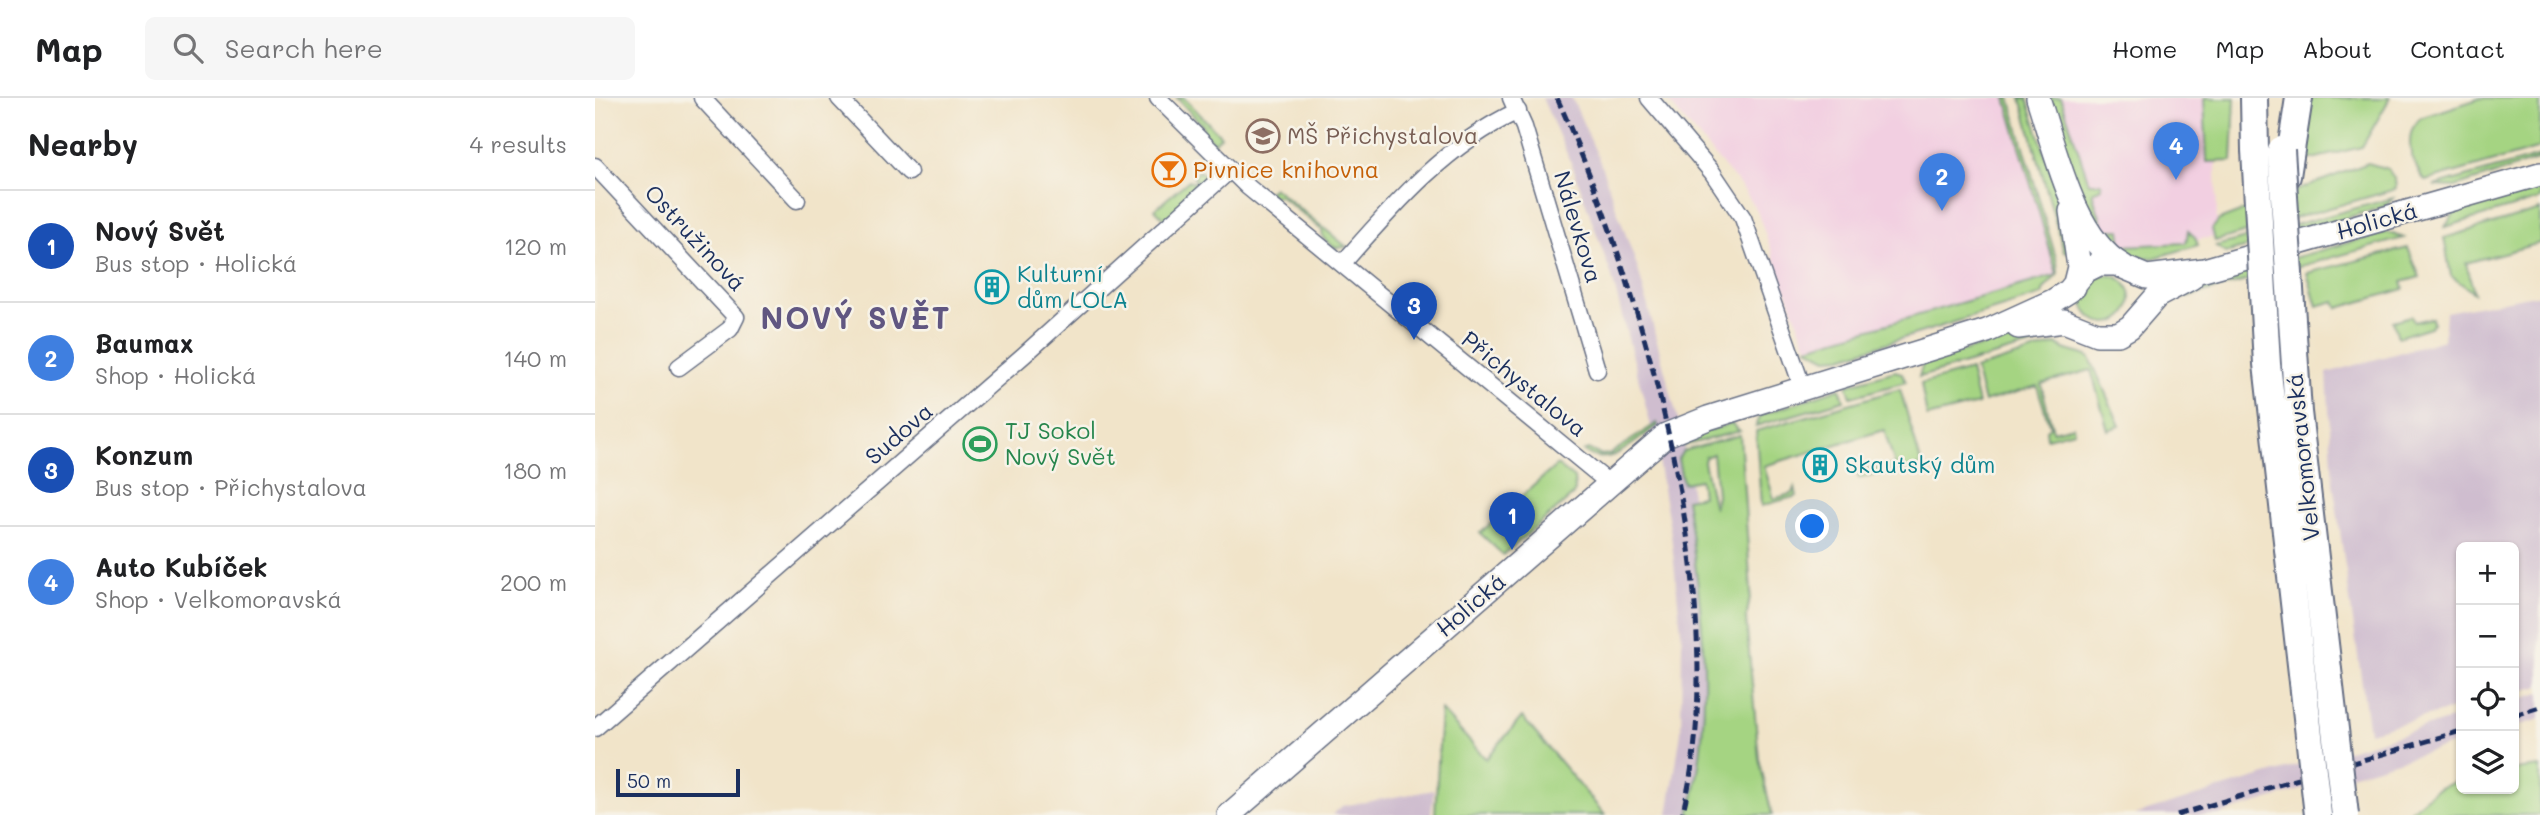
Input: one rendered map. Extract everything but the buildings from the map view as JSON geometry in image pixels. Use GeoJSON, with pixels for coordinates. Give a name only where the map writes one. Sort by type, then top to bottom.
{"type":"FeatureCollection","features":[{"type":"Feature","properties":{"kind":"main road","name":"Velkomoravská"},"geometry":{"type":"LineString","coordinates":[[2254,98],[2276,150],[2283,205],[2299,423],[2345,815]]}},
{"type":"Feature","properties":{"kind":"main road","name":"Velkomoravská"},"geometry":{"type":"LineString","coordinates":[[2280,98],[2267,365],[2318,815]]}},
{"type":"Feature","properties":{"kind":"main road"},"geometry":{"type":"LineString","coordinates":[[2276,150],[2299,98]]}},
{"type":"Feature","properties":{"kind":"street"},"geometry":{"type":"LineString","coordinates":[[702,98],[797,200]]}},
{"type":"Feature","properties":{"kind":"street"},"geometry":{"type":"LineString","coordinates":[[839,98],[909,172]]}},
{"type":"Feature","properties":{"kind":"street","name":"Přichystalova"},"geometry":{"type":"LineString","coordinates":[[1159,98],[1230,170],[1342,264],[1407,314],[1454,358],[1610,484]]}},
{"type":"Feature","properties":{"kind":"street"},"geometry":{"type":"LineString","coordinates":[[1649,98],[1712,172],[1743,218],[1803,389]]}},
{"type":"Feature","properties":{"kind":"street"},"geometry":{"type":"LineString","coordinates":[[2038,98],[2069,190],[2096,245],[2107,257],[2126,268],[2143,293],[2139,317]]}},
{"type":"Feature","properties":{"kind":"street"},"geometry":{"type":"LineString","coordinates":[[1342,264],[1398,199],[1448,156],[1496,122],[1514,104]]}},
{"type":"Feature","properties":{"kind":"street","name":"Nálevkova"},"geometry":{"type":"LineString","coordinates":[[1514,104],[1597,370]]}},
{"type":"Feature","properties":{"kind":"street","name":"Ostružinová"},"geometry":{"type":"LineString","coordinates":[[595,166],[736,317],[730,329],[679,367]]}},
{"type":"Feature","properties":{"kind":"street","name":"Sudova"},"geometry":{"type":"LineString","coordinates":[[595,728],[1014,364],[1230,170]]}},
{"type":"Feature","properties":{"kind":"street","name":"Holická"},"geometry":{"type":"LineString","coordinates":[[1229,815],[1667,435],[1708,418],[1974,336],[2047,305],[2069,291],[2076,281],[2095,265],[2110,263],[2147,277],[2213,268],[2540,174]]}},
{"type":"Feature","properties":{"kind":"street"},"geometry":{"type":"LineString","coordinates":[[2069,190],[2079,267],[2071,305],[2079,321],[2091,331]]}},
{"type":"Feature","properties":{"kind":"street","name":"Holická"},"geometry":{"type":"LineString","coordinates":[[1974,336],[2058,321],[2073,323],[2104,335],[2118,334],[2130,327],[2162,293],[2213,268]]}},
{"type":"Feature","properties":{"kind":"shaded area"},"geometry":{"type":"Polygon","coordinates":[[[1542,98],[1572,98],[1598,157],[1638,269],[1681,432],[1698,530],[1709,639],[1697,815],[1668,815],[1681,732],[1682,640],[1671,534],[1654,438],[1612,277],[1573,167],[1542,98]]]}},
{"type":"Feature","properties":{"kind":"shaded area"},"geometry":{"type":"Polygon","coordinates":[[[1665,98],[2009,98],[2058,267],[2057,274],[2041,296],[1855,355],[1824,358],[1805,342],[1757,211],[1744,190],[1665,98]]]}},
{"type":"Feature","properties":{"kind":"shaded area"},"geometry":{"type":"Polygon","coordinates":[[[2059,98],[2204,98],[2207,161],[2216,161],[2217,236],[2186,242],[2121,246],[2103,231],[2059,98]]]}},
{"type":"Feature","properties":{"kind":"shaded area"},"geometry":{"type":"Polygon","coordinates":[[[2540,294],[2540,686],[2519,692],[2519,542],[2456,542],[2456,708],[2369,732],[2333,482],[2327,373],[2444,340],[2446,312],[2540,294]]]}},
{"type":"Feature","properties":{"kind":"shaded area"},"geometry":{"type":"Polygon","coordinates":[[[2540,693],[2540,719],[2519,725],[2519,699],[2540,693]]]}},
{"type":"Feature","properties":{"kind":"shaded area"},"geometry":{"type":"Polygon","coordinates":[[[2456,718],[2456,744],[2218,815],[2134,815],[2456,718]]]}},
{"type":"Feature","properties":{"kind":"shaded area"},"geometry":{"type":"Polygon","coordinates":[[[1434,790],[1431,815],[1332,815],[1342,806],[1434,790]]]}},
{"type":"Feature","properties":{"kind":"green space"},"geometry":{"type":"Polygon","coordinates":[[[1177,98],[1184,98],[1221,136],[1214,143],[1203,132],[1203,126],[1177,98]]]}},
{"type":"Feature","properties":{"kind":"green space"},"geometry":{"type":"Polygon","coordinates":[[[2006,98],[2010,98],[2057,262],[2057,275],[2006,98]]]}},
{"type":"Feature","properties":{"kind":"green space"},"geometry":{"type":"Polygon","coordinates":[[[2021,98],[2027,98],[2060,199],[2072,250],[2064,252],[2021,98]]]}},
{"type":"Feature","properties":{"kind":"green space"},"geometry":{"type":"Polygon","coordinates":[[[2049,98],[2061,98],[2089,183],[2101,183],[2102,188],[2092,192],[2104,230],[2120,230],[2122,246],[2186,243],[2188,231],[2195,237],[2198,245],[2154,258],[2138,257],[2116,248],[2091,224],[2049,98]]]}},
{"type":"Feature","properties":{"kind":"green space"},"geometry":{"type":"Polygon","coordinates":[[[2204,98],[2235,98],[2232,161],[2207,162],[2204,98]]]}},
{"type":"Feature","properties":{"kind":"green space"},"geometry":{"type":"Polygon","coordinates":[[[2311,98],[2390,98],[2362,147],[2308,160],[2308,134],[2303,133],[2311,98]]]}},
{"type":"Feature","properties":{"kind":"green space"},"geometry":{"type":"Polygon","coordinates":[[[2481,98],[2540,98],[2540,148],[2425,181],[2416,166],[2411,149],[2414,125],[2420,118],[2481,98]]]}},
{"type":"Feature","properties":{"kind":"green space"},"geometry":{"type":"Polygon","coordinates":[[[2540,156],[2540,159],[2455,187],[2434,186],[2540,156]]]}},
{"type":"Feature","properties":{"kind":"green space"},"geometry":{"type":"Polygon","coordinates":[[[2368,163],[2388,169],[2395,180],[2396,189],[2215,241],[2212,229],[2219,220],[2368,163]]]}},
{"type":"Feature","properties":{"kind":"green space"},"geometry":{"type":"Polygon","coordinates":[[[1199,171],[1210,179],[1165,220],[1155,209],[1189,180],[1193,183],[1196,180],[1193,176],[1199,171]]]}},
{"type":"Feature","properties":{"kind":"green space"},"geometry":{"type":"Polygon","coordinates":[[[2540,186],[2540,199],[2445,227],[2456,211],[2540,186]]]}},
{"type":"Feature","properties":{"kind":"green space"},"geometry":{"type":"Polygon","coordinates":[[[1273,187],[1347,247],[1335,248],[1323,238],[1322,230],[1280,196],[1272,196],[1268,192],[1273,187]]]}},
{"type":"Feature","properties":{"kind":"green space"},"geometry":{"type":"Polygon","coordinates":[[[2393,198],[2386,206],[2226,253],[2216,246],[2393,198]]]}},
{"type":"Feature","properties":{"kind":"green space"},"geometry":{"type":"Polygon","coordinates":[[[2540,210],[2540,243],[2466,263],[2474,293],[2451,276],[2444,238],[2540,210]]]}},
{"type":"Feature","properties":{"kind":"green space"},"geometry":{"type":"Polygon","coordinates":[[[2387,232],[2404,238],[2172,301],[2181,289],[2387,232]]]}},
{"type":"Feature","properties":{"kind":"green space"},"geometry":{"type":"Polygon","coordinates":[[[2408,248],[2420,277],[2402,282],[2404,289],[2338,308],[2335,301],[2317,306],[2307,273],[2408,248]]]}},
{"type":"Feature","properties":{"kind":"green space"},"geometry":{"type":"Polygon","coordinates":[[[2057,275],[2042,295],[1842,357],[1827,358],[1808,347],[2057,275]]]}},
{"type":"Feature","properties":{"kind":"green space"},"geometry":{"type":"Polygon","coordinates":[[[2107,275],[2124,282],[2131,299],[2124,316],[2107,323],[2090,316],[2083,299],[2090,282],[2107,275]]]}},
{"type":"Feature","properties":{"kind":"green space"},"geometry":{"type":"Polygon","coordinates":[[[2411,316],[2414,322],[2432,318],[2433,323],[2430,327],[2398,337],[2393,321],[2411,316]]]}},
{"type":"Feature","properties":{"kind":"green space"},"geometry":{"type":"Polygon","coordinates":[[[2051,326],[2056,338],[1919,377],[1923,363],[2051,326]]]}},
{"type":"Feature","properties":{"kind":"green space"},"geometry":{"type":"Polygon","coordinates":[[[2057,344],[2090,358],[2120,426],[2108,430],[2091,370],[2041,384],[2053,431],[2073,426],[2074,431],[2047,438],[2046,430],[2050,427],[2037,386],[1984,402],[1975,369],[2057,344]]]}},
{"type":"Feature","properties":{"kind":"green space"},"geometry":{"type":"Polygon","coordinates":[[[1970,370],[1978,404],[1927,417],[1921,384],[1970,370]]]}},
{"type":"Feature","properties":{"kind":"green space"},"geometry":{"type":"Polygon","coordinates":[[[1895,371],[1902,373],[1906,382],[1851,397],[1847,385],[1895,371]]]}},
{"type":"Feature","properties":{"kind":"green space"},"geometry":{"type":"Polygon","coordinates":[[[1840,388],[1844,400],[1756,426],[1761,415],[1840,388]]]}},
{"type":"Feature","properties":{"kind":"green space"},"geometry":{"type":"Polygon","coordinates":[[[1900,389],[1922,466],[1859,478],[1856,469],[1866,466],[1868,470],[1895,465],[1884,430],[1764,466],[1774,499],[1793,493],[1795,488],[1797,496],[1761,506],[1756,431],[1900,389]]]}},
{"type":"Feature","properties":{"kind":"green space"},"geometry":{"type":"Polygon","coordinates":[[[1657,423],[1658,426],[1613,456],[1603,458],[1584,451],[1588,449],[1600,455],[1610,454],[1657,423]]]}},
{"type":"Feature","properties":{"kind":"green space"},"geometry":{"type":"Polygon","coordinates":[[[1731,423],[1740,431],[1682,446],[1679,441],[1731,423]]]}},
{"type":"Feature","properties":{"kind":"green space"},"geometry":{"type":"Polygon","coordinates":[[[1740,435],[1751,591],[1746,620],[1759,758],[1772,815],[1689,815],[1702,737],[1704,657],[1697,577],[1686,499],[1702,496],[1700,480],[1683,483],[1678,459],[1683,451],[1740,435]],[[1713,454],[1705,457],[1704,462],[1714,509],[1717,495],[1713,454]]]}},
{"type":"Feature","properties":{"kind":"green space"},"geometry":{"type":"Polygon","coordinates":[[[1557,465],[1574,478],[1575,490],[1572,496],[1503,555],[1480,533],[1557,465]]]}},
{"type":"Feature","properties":{"kind":"green space"},"geometry":{"type":"Polygon","coordinates":[[[1441,710],[1486,759],[1522,717],[1605,815],[1435,815],[1441,710]]]}},
{"type":"Feature","properties":{"kind":"green space"},"geometry":{"type":"Polygon","coordinates":[[[2540,767],[2540,815],[2405,815],[2435,790],[2456,781],[2456,794],[2519,794],[2519,769],[2540,767]]]}},
{"type":"Feature","properties":{"kind":"railway"},"geometry":{"type":"LineString","coordinates":[[1557,98],[1589,174],[1620,261],[1649,354],[1672,450],[1689,548],[1697,643],[1696,733],[1682,815]]}},
{"type":"Feature","properties":{"kind":"railway"},"geometry":{"type":"LineString","coordinates":[[2519,713],[2540,707]]}},
{"type":"Feature","properties":{"kind":"railway"},"geometry":{"type":"LineString","coordinates":[[2177,815],[2456,732]]}},
{"type":"Feature","properties":{"kind":"place","name":"MŠ Přichystalova"},"geometry":{"type":"Point","coordinates":[1263,136]}},
{"type":"Feature","properties":{"kind":"place","name":"Pivnice knihovna"},"geometry":{"type":"Point","coordinates":[1169,170]}},
{"type":"Feature","properties":{"kind":"place","name":"Auto Kubíček"},"geometry":{"type":"Point","coordinates":[2176,180]}},
{"type":"Feature","properties":{"kind":"place","name":"Baumax"},"geometry":{"type":"Point","coordinates":[1942,211]}},
{"type":"Feature","properties":{"kind":"place","name":"Kulturní dům LOLA"},"geometry":{"type":"Point","coordinates":[992,287]}},
{"type":"Feature","properties":{"kind":"place","name":"Konzum"},"geometry":{"type":"Point","coordinates":[1414,340]}},
{"type":"Feature","properties":{"kind":"place","name":"TJ Sokol Nový Svět"},"geometry":{"type":"Point","coordinates":[980,444]}},
{"type":"Feature","properties":{"kind":"place","name":"Skautský dům"},"geometry":{"type":"Point","coordinates":[1820,465]}},
{"type":"Feature","properties":{"kind":"place","name":"Nový Svět"},"geometry":{"type":"Point","coordinates":[1512,550]}},
{"type":"Feature","properties":{"kind":"district","name":"NOVÝ SVĚT"},"geometry":{"type":"Point","coordinates":[856,319]}}]}
